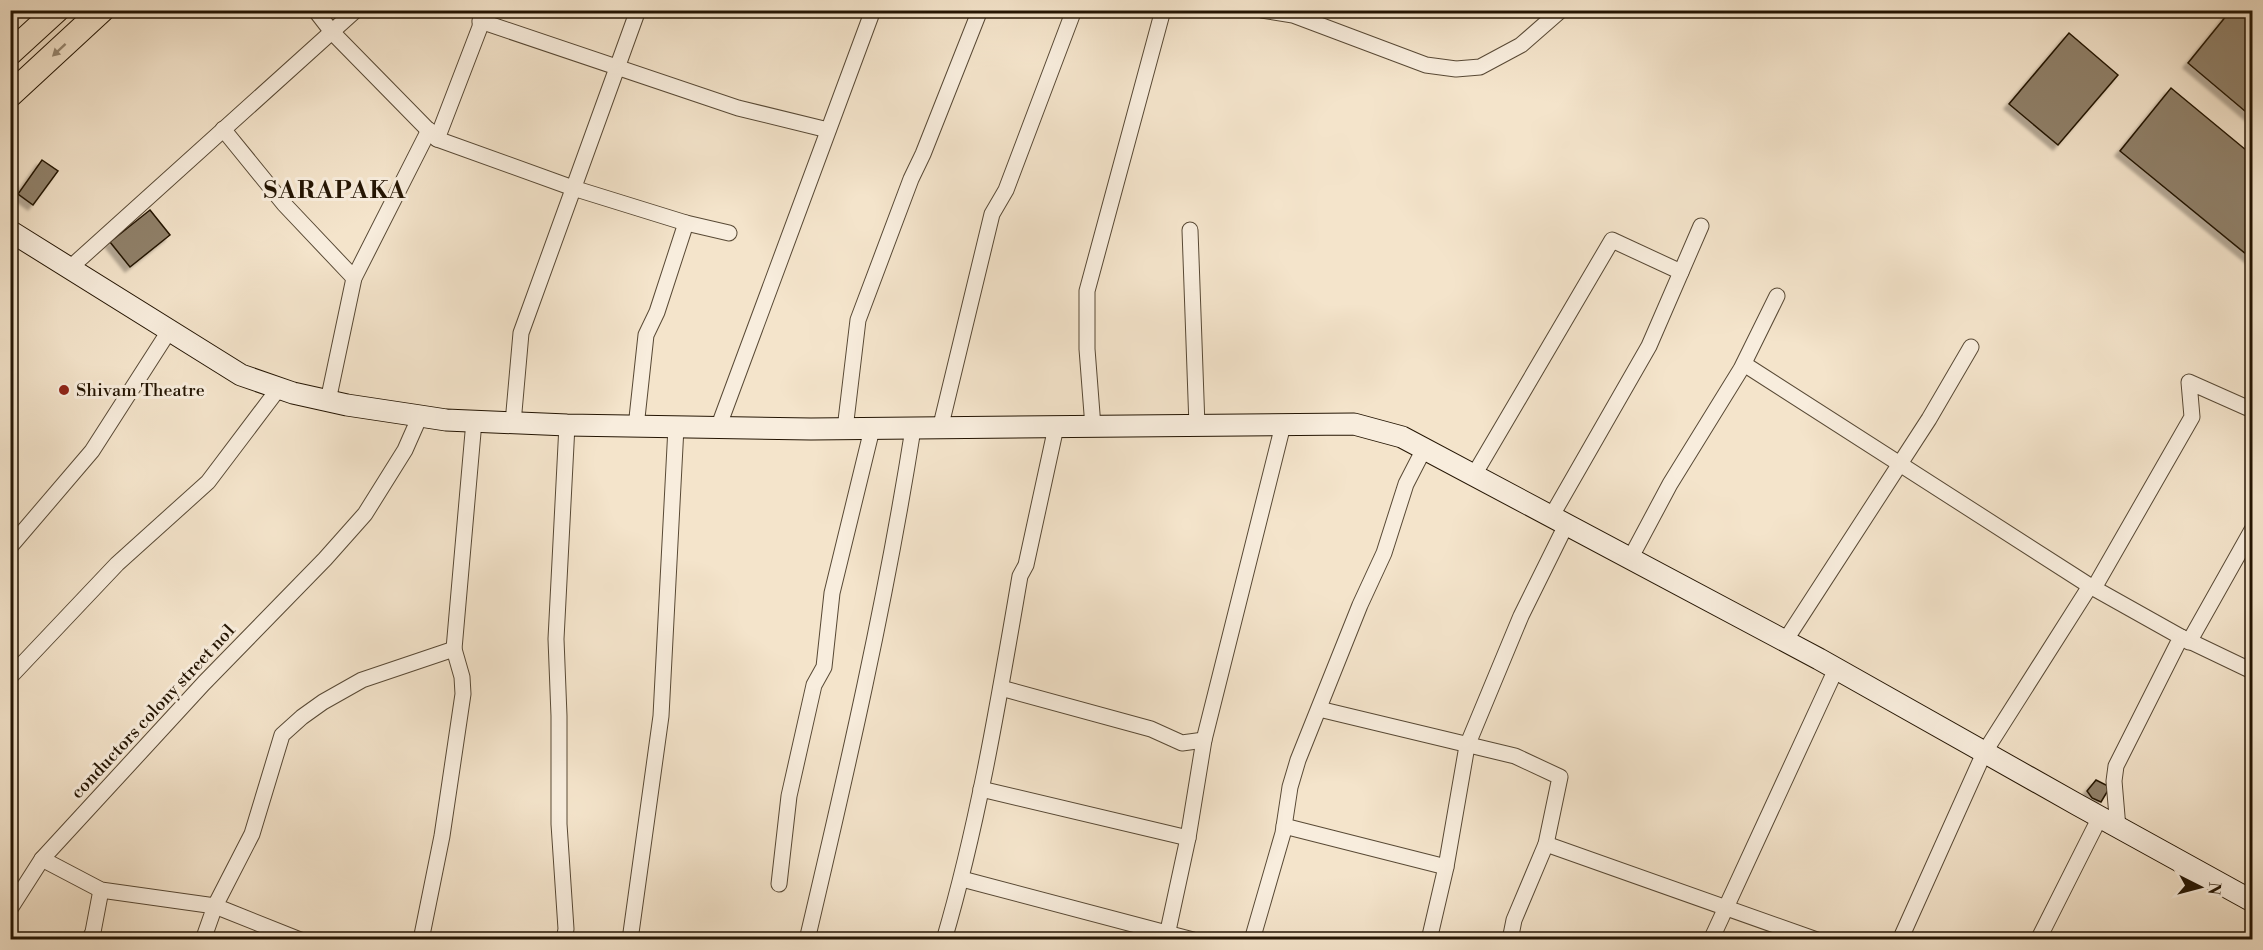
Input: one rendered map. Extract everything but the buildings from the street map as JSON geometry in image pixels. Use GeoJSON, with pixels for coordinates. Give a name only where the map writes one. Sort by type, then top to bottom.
{"type":"FeatureCollection","features":[{"type":"Feature","properties":{"kind":"highway"},"geometry":{"type":"LineString","coordinates":[[10,53],[57,10]]}},
{"type":"Feature","properties":{"kind":"highway"},"geometry":{"type":"LineString","coordinates":[[10,95],[102,10]]}},
{"type":"Feature","properties":{"kind":"main road"},"geometry":{"type":"LineString","coordinates":[[10,231],[241,375],[279,388],[328,400],[420,416],[513,423],[676,428],[940,429],[1354,424],[1402,437],[1785,641],[2253,901]]}},
{"type":"Feature","properties":{"kind":"street"},"geometry":{"type":"LineString","coordinates":[[315,10],[332,32],[433,134],[573,188],[686,223],[729,233]]}},
{"type":"Feature","properties":{"kind":"street"},"geometry":{"type":"LineString","coordinates":[[71,267],[356,10]]}},
{"type":"Feature","properties":{"kind":"street"},"geometry":{"type":"LineString","coordinates":[[513,423],[521,333],[638,10]]}},
{"type":"Feature","properties":{"kind":"street"},"geometry":{"type":"LineString","coordinates":[[718,428],[873,10]]}},
{"type":"Feature","properties":{"kind":"street"},"geometry":{"type":"LineString","coordinates":[[845,429],[858,320],[911,179],[980,10]]}},
{"type":"Feature","properties":{"kind":"street"},"geometry":{"type":"LineString","coordinates":[[940,429],[992,214],[1006,190],[1074,10]]}},
{"type":"Feature","properties":{"kind":"street"},"geometry":{"type":"LineString","coordinates":[[1093,427],[1087,349],[1087,291],[1164,10]]}},
{"type":"Feature","properties":{"kind":"street"},"geometry":{"type":"LineString","coordinates":[[1262,10],[1293,15],[1426,65],[1456,69],[1479,67],[1521,45],[1562,10]]}},
{"type":"Feature","properties":{"kind":"street"},"geometry":{"type":"LineString","coordinates":[[328,400],[354,278],[433,134],[480,27],[481,16],[616,67],[738,108],[828,130]]}},
{"type":"Feature","properties":{"kind":"street"},"geometry":{"type":"LineString","coordinates":[[223,129],[284,204],[354,278]]}},
{"type":"Feature","properties":{"kind":"street"},"geometry":{"type":"LineString","coordinates":[[636,427],[646,335],[657,312],[686,223]]}},
{"type":"Feature","properties":{"kind":"street"},"geometry":{"type":"LineString","coordinates":[[1429,939],[1446,867],[1467,746],[1559,521],[1649,346],[1701,226]]}},
{"type":"Feature","properties":{"kind":"street"},"geometry":{"type":"LineString","coordinates":[[1190,230],[1197,426]]}},
{"type":"Feature","properties":{"kind":"street"},"geometry":{"type":"LineString","coordinates":[[1474,476],[1612,240],[1681,272]]}},
{"type":"Feature","properties":{"kind":"street"},"geometry":{"type":"LineString","coordinates":[[1630,558],[1670,484],[1744,364],[1777,296]]}},
{"type":"Feature","properties":{"kind":"street"},"geometry":{"type":"LineString","coordinates":[[10,547],[92,451],[170,331]]}},
{"type":"Feature","properties":{"kind":"street"},"geometry":{"type":"LineString","coordinates":[[1785,641],[1899,465],[1971,347]]}},
{"type":"Feature","properties":{"kind":"street"},"geometry":{"type":"LineString","coordinates":[[1744,364],[2092,587],[2185,640],[2253,671]]}},
{"type":"Feature","properties":{"kind":"street"},"geometry":{"type":"LineString","coordinates":[[1900,939],[1984,753],[2092,587],[2192,417],[2189,382],[2253,410]]}},
{"type":"Feature","properties":{"kind":"street"},"geometry":{"type":"LineString","coordinates":[[10,677],[117,564],[208,482],[279,388]]}},
{"type":"Feature","properties":{"kind":"street","name":"conductors colony street no1"},"geometry":{"type":"LineString","coordinates":[[10,909],[42,859],[204,683],[325,559],[364,514],[405,450],[420,416]]}},
{"type":"Feature","properties":{"kind":"street"},"geometry":{"type":"LineString","coordinates":[[421,939],[442,836],[463,694],[462,677],[454,648],[474,421]]}},
{"type":"Feature","properties":{"kind":"street"},"geometry":{"type":"LineString","coordinates":[[1167,936],[1188,838],[1204,740],[1283,424]]}},
{"type":"Feature","properties":{"kind":"street"},"geometry":{"type":"LineString","coordinates":[[564,939],[566,929],[559,824],[560,716],[556,639],[567,425]]}},
{"type":"Feature","properties":{"kind":"street"},"geometry":{"type":"LineString","coordinates":[[944,939],[962,879],[1001,688],[1020,576],[1026,565],[1056,427]]}},
{"type":"Feature","properties":{"kind":"street"},"geometry":{"type":"LineString","coordinates":[[630,939],[661,716],[676,428]]}},
{"type":"Feature","properties":{"kind":"street"},"geometry":{"type":"LineString","coordinates":[[779,884],[789,796],[814,685],[824,667],[832,593],[872,429]]}},
{"type":"Feature","properties":{"kind":"street"},"geometry":{"type":"LineString","coordinates":[[807,939],[869,671],[895,544],[913,429]]}},
{"type":"Feature","properties":{"kind":"street"},"geometry":{"type":"LineString","coordinates":[[1252,939],[1284,826],[1290,787],[1298,760],[1384,554],[1406,484],[1424,449]]}},
{"type":"Feature","properties":{"kind":"street"},"geometry":{"type":"LineString","coordinates":[[2118,828],[2114,782],[2116,766],[2185,640],[2253,530]]}},
{"type":"Feature","properties":{"kind":"street"},"geometry":{"type":"LineString","coordinates":[[203,939],[215,906],[252,834],[282,735],[302,717],[362,680],[454,648]]}},
{"type":"Feature","properties":{"kind":"street"},"geometry":{"type":"LineString","coordinates":[[1711,939],[1836,669]]}},
{"type":"Feature","properties":{"kind":"street"},"geometry":{"type":"LineString","coordinates":[[1001,688],[1151,729],[1182,743],[1204,740]]}},
{"type":"Feature","properties":{"kind":"street"},"geometry":{"type":"LineString","coordinates":[[1319,709],[1515,756],[1560,777],[1546,844],[1514,920],[1510,939]]}},
{"type":"Feature","properties":{"kind":"street"},"geometry":{"type":"LineString","coordinates":[[981,789],[1188,838]]}},
{"type":"Feature","properties":{"kind":"street"},"geometry":{"type":"LineString","coordinates":[[2038,939],[2100,817]]}},
{"type":"Feature","properties":{"kind":"street"},"geometry":{"type":"LineString","coordinates":[[1284,826],[1446,867]]}},
{"type":"Feature","properties":{"kind":"street"},"geometry":{"type":"LineString","coordinates":[[1546,844],[1725,909],[1818,939]]}},
{"type":"Feature","properties":{"kind":"street"},"geometry":{"type":"LineString","coordinates":[[42,859],[101,890],[215,906],[300,939]]}},
{"type":"Feature","properties":{"kind":"street"},"geometry":{"type":"LineString","coordinates":[[962,879],[1167,936],[1193,939]]}},
{"type":"Feature","properties":{"kind":"street"},"geometry":{"type":"LineString","coordinates":[[89,939],[101,890]]}},
{"type":"Feature","properties":{"kind":"place","name":"Shivam Theatre"},"geometry":{"type":"Point","coordinates":[64,390]}},
{"type":"Feature","properties":{"kind":"district","name":"SARAPAKA"},"geometry":{"type":"Point","coordinates":[335,190]}}]}
